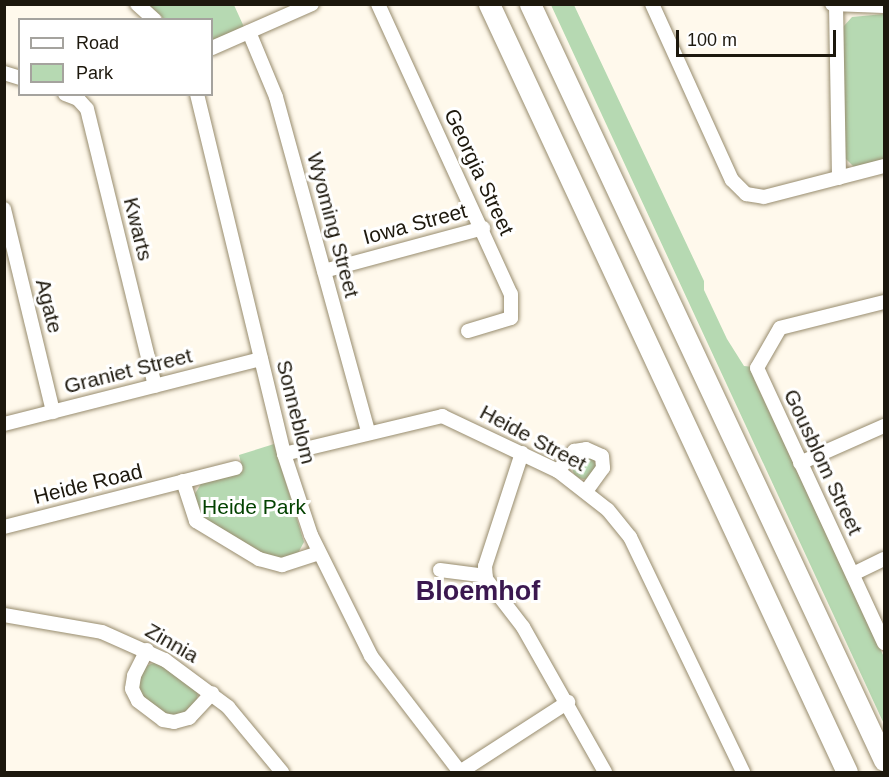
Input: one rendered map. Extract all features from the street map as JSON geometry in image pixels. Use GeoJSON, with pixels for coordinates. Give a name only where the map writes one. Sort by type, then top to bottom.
{"type":"FeatureCollection","features":[{"type":"Feature","properties":{"kind":"highway"},"geometry":{"type":"LineString","coordinates":[[489,4],[847,772]]}},
{"type":"Feature","properties":{"kind":"highway"},"geometry":{"type":"LineString","coordinates":[[530,4],[885,760]]}},
{"type":"Feature","properties":{"kind":"highway"},"geometry":{"type":"LineString","coordinates":[[540,4],[576,100]]}},
{"type":"Feature","properties":{"kind":"street"},"geometry":{"type":"LineString","coordinates":[[137,4],[153,18]]}},
{"type":"Feature","properties":{"kind":"street"},"geometry":{"type":"LineString","coordinates":[[213,48],[249,32],[282,10],[312,4]]}},
{"type":"Feature","properties":{"kind":"street","name":"Georgia Street"},"geometry":{"type":"LineString","coordinates":[[378,4],[483,228],[511,294],[513,313],[501,324],[468,331]]}},
{"type":"Feature","properties":{"kind":"street"},"geometry":{"type":"LineString","coordinates":[[652,4],[738,188],[758,198],[885,166]]}},
{"type":"Feature","properties":{"kind":"street"},"geometry":{"type":"LineString","coordinates":[[839,178],[834,5],[885,6]]}},
{"type":"Feature","properties":{"kind":"street","name":"Wyoming Street"},"geometry":{"type":"LineString","coordinates":[[249,32],[276,98],[368,432]]}},
{"type":"Feature","properties":{"kind":"street","name":"Kwarts"},"geometry":{"type":"LineString","coordinates":[[70,96],[78,99],[87,109],[155,386]]}},
{"type":"Feature","properties":{"kind":"street","name":"Sonneblom"},"geometry":{"type":"LineString","coordinates":[[197,96],[284,454],[318,553],[371,656],[460,772]]}},
{"type":"Feature","properties":{"kind":"street","name":"Agate"},"geometry":{"type":"LineString","coordinates":[[4,209],[53,412]]}},
{"type":"Feature","properties":{"kind":"street","name":"Iowa Street"},"geometry":{"type":"LineString","coordinates":[[324,270],[483,228]]}},
{"type":"Feature","properties":{"kind":"street","name":"Gousblom Street"},"geometry":{"type":"LineString","coordinates":[[885,302],[780,328],[759,363],[758,374],[885,643]]}},
{"type":"Feature","properties":{"kind":"street","name":"Graniet Street"},"geometry":{"type":"LineString","coordinates":[[4,424],[261,359]]}},
{"type":"Feature","properties":{"kind":"street","name":"Heide Street"},"geometry":{"type":"LineString","coordinates":[[284,454],[442,416],[558,471],[586,491],[619,522],[646,566],[743,772]]}},
{"type":"Feature","properties":{"kind":"street"},"geometry":{"type":"LineString","coordinates":[[800,463],[885,426]]}},
{"type":"Feature","properties":{"kind":"street"},"geometry":{"type":"LineString","coordinates":[[558,471],[574,451],[586,449],[602,456],[603,468],[586,491]]}},
{"type":"Feature","properties":{"kind":"street"},"geometry":{"type":"LineString","coordinates":[[486,576],[522,453]]}},
{"type":"Feature","properties":{"kind":"street","name":"Heide Road"},"geometry":{"type":"LineString","coordinates":[[4,527],[236,468]]}},
{"type":"Feature","properties":{"kind":"street"},"geometry":{"type":"LineString","coordinates":[[183,481],[196,521],[259,559],[282,565],[318,553]]}},
{"type":"Feature","properties":{"kind":"street"},"geometry":{"type":"LineString","coordinates":[[853,574],[885,559]]}},
{"type":"Feature","properties":{"kind":"street"},"geometry":{"type":"LineString","coordinates":[[440,570],[486,576],[524,627],[568,702],[605,772]]}},
{"type":"Feature","properties":{"kind":"street","name":"Zinnia"},"geometry":{"type":"LineString","coordinates":[[4,615],[79,626],[147,650],[212,693],[237,715],[282,772]]}},
{"type":"Feature","properties":{"kind":"street"},"geometry":{"type":"LineString","coordinates":[[147,650],[134,675],[132,689],[138,700],[163,720],[174,722],[189,718],[212,693]]}},
{"type":"Feature","properties":{"kind":"street"},"geometry":{"type":"LineString","coordinates":[[460,772],[568,702]]}},
{"type":"Feature","properties":{"kind":"green space"},"geometry":{"type":"Polygon","coordinates":[[[149,5],[234,5],[244,27],[213,41],[213,18],[163,18],[149,5]]]}},
{"type":"Feature","properties":{"kind":"green space"},"geometry":{"type":"Polygon","coordinates":[[[551,5],[574,5],[704,281],[704,290],[727,339],[744,366],[753,367],[754,379],[884,657],[884,724],[551,5]]]}},
{"type":"Feature","properties":{"kind":"green space"},"geometry":{"type":"Polygon","coordinates":[[[884,14],[884,161],[854,167],[845,158],[843,27],[852,17],[884,14]]]}},
{"type":"Feature","properties":{"kind":"green space","name":"Heide Park"},"geometry":{"type":"Polygon","coordinates":[[[274,444],[304,542],[297,555],[282,559],[270,558],[201,517],[193,497],[202,482],[243,471],[239,455],[274,444]]]}},
{"type":"Feature","properties":{"kind":"green space"},"geometry":{"type":"Polygon","coordinates":[[[584,455],[589,456],[595,462],[595,472],[589,478],[584,479],[579,478],[573,472],[572,467],[573,462],[579,456],[584,455]]]}},
{"type":"Feature","properties":{"kind":"green space"},"geometry":{"type":"Polygon","coordinates":[[[156,662],[198,690],[197,703],[180,716],[167,715],[141,696],[138,683],[146,666],[156,662]]]}},
{"type":"Feature","properties":{"kind":"district","name":"Bloemhof"},"geometry":{"type":"Point","coordinates":[478,592]}}]}
